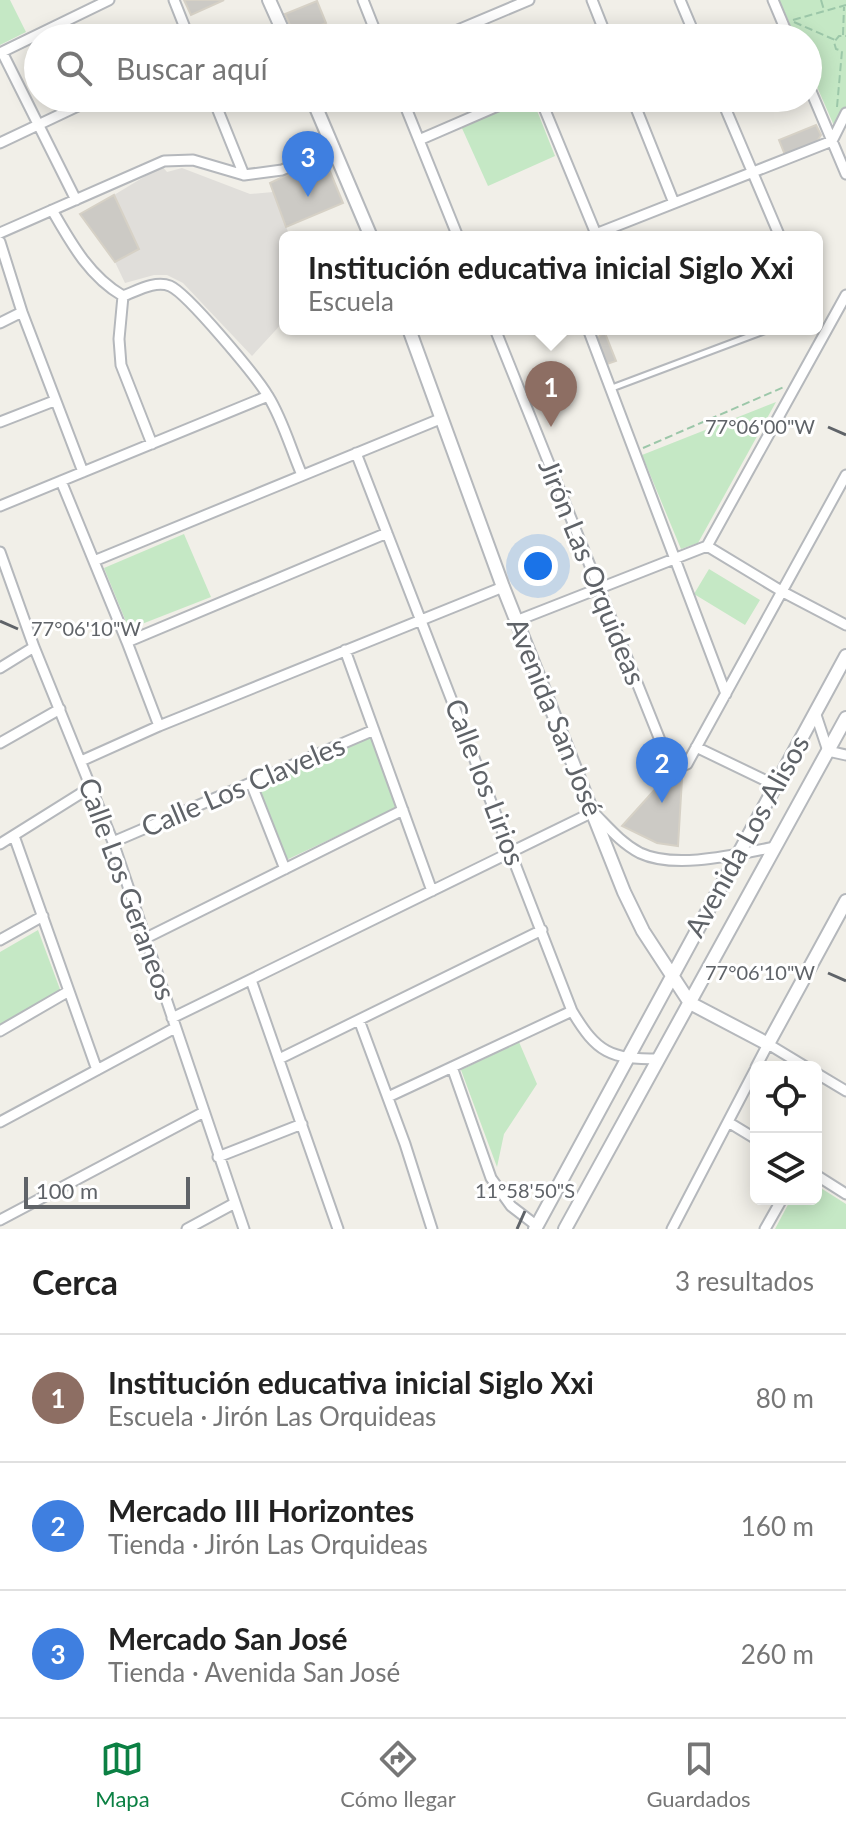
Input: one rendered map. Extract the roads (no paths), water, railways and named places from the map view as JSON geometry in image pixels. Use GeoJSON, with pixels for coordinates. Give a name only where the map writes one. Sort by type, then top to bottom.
{"type":"FeatureCollection","features":[{"type":"Feature","properties":{"kind":"street"},"geometry":{"type":"LineString","coordinates":[[80,0],[85,11]]}},
{"type":"Feature","properties":{"kind":"street"},"geometry":{"type":"LineString","coordinates":[[58,24],[109,0]]}},
{"type":"Feature","properties":{"kind":"street"},"geometry":{"type":"LineString","coordinates":[[174,0],[183,24]]}},
{"type":"Feature","properties":{"kind":"street"},"geometry":{"type":"LineString","coordinates":[[269,0],[280,24]]}},
{"type":"Feature","properties":{"kind":"street"},"geometry":{"type":"LineString","coordinates":[[363,0],[372,24]]}},
{"type":"Feature","properties":{"kind":"street"},"geometry":{"type":"LineString","coordinates":[[472,24],[529,0]]}},
{"type":"Feature","properties":{"kind":"street"},"geometry":{"type":"LineString","coordinates":[[592,0],[601,24]]}},
{"type":"Feature","properties":{"kind":"street"},"geometry":{"type":"LineString","coordinates":[[680,0],[690,24]]}},
{"type":"Feature","properties":{"kind":"street"},"geometry":{"type":"LineString","coordinates":[[773,0],[783,24]]}},
{"type":"Feature","properties":{"kind":"street"},"geometry":{"type":"LineString","coordinates":[[24,41],[1,52],[24,99]]}},
{"type":"Feature","properties":{"kind":"street"},"geometry":{"type":"LineString","coordinates":[[31,112],[76,200]]}},
{"type":"Feature","properties":{"kind":"street"},"geometry":{"type":"LineString","coordinates":[[0,143],[65,112]]}},
{"type":"Feature","properties":{"kind":"street"},"geometry":{"type":"LineString","coordinates":[[219,112],[244,175]]}},
{"type":"Feature","properties":{"kind":"street"},"geometry":{"type":"LineString","coordinates":[[318,112],[369,231]]}},
{"type":"Feature","properties":{"kind":"street"},"geometry":{"type":"LineString","coordinates":[[408,112],[456,231]]}},
{"type":"Feature","properties":{"kind":"street"},"geometry":{"type":"LineString","coordinates":[[419,140],[484,112]]}},
{"type":"Feature","properties":{"kind":"street"},"geometry":{"type":"LineString","coordinates":[[545,112],[590,231]]}},
{"type":"Feature","properties":{"kind":"street"},"geometry":{"type":"LineString","coordinates":[[638,112],[674,203]]}},
{"type":"Feature","properties":{"kind":"street"},"geometry":{"type":"LineString","coordinates":[[727,112],[778,231]]}},
{"type":"Feature","properties":{"kind":"street"},"geometry":{"type":"LineString","coordinates":[[820,112],[846,174]]}},
{"type":"Feature","properties":{"kind":"street"},"geometry":{"type":"LineString","coordinates":[[602,231],[832,141],[846,113]]}},
{"type":"Feature","properties":{"kind":"street"},"geometry":{"type":"LineString","coordinates":[[0,233],[164,161],[193,160],[244,175],[282,170],[334,147]]}},
{"type":"Feature","properties":{"kind":"street"},"geometry":{"type":"LineString","coordinates":[[52,210],[84,262],[111,289],[123,296],[158,284],[169,286],[181,294],[268,396],[302,475]]}},
{"type":"Feature","properties":{"kind":"street"},"geometry":{"type":"LineString","coordinates":[[0,242],[54,401],[83,472]]}},
{"type":"Feature","properties":{"kind":"street"},"geometry":{"type":"LineString","coordinates":[[516,621],[707,546],[846,295]]}},
{"type":"Feature","properties":{"kind":"street"},"geometry":{"type":"LineString","coordinates":[[123,296],[119,339],[121,365],[152,444]]}},
{"type":"Feature","properties":{"kind":"street"},"geometry":{"type":"LineString","coordinates":[[0,323],[22,312]]}},
{"type":"Feature","properties":{"kind":"street","name":"Avenida San José"},"geometry":{"type":"LineString","coordinates":[[411,335],[503,587],[624,892],[643,931],[690,1003]]}},
{"type":"Feature","properties":{"kind":"street","name":"Jirón Las Orquideas"},"geometry":{"type":"LineString","coordinates":[[497,335],[672,770],[687,764],[696,747]]}},
{"type":"Feature","properties":{"kind":"street"},"geometry":{"type":"LineString","coordinates":[[590,335],[726,694]]}},
{"type":"Feature","properties":{"kind":"street"},"geometry":{"type":"LineString","coordinates":[[0,506],[268,396]]}},
{"type":"Feature","properties":{"kind":"street"},"geometry":{"type":"LineString","coordinates":[[0,422],[54,401]]}},
{"type":"Feature","properties":{"kind":"street"},"geometry":{"type":"LineString","coordinates":[[94,561],[440,419]]}},
{"type":"Feature","properties":{"kind":"street","name":"Calle los Lirios"},"geometry":{"type":"LineString","coordinates":[[356,453],[572,1011],[594,1043],[625,1059]]}},
{"type":"Feature","properties":{"kind":"street"},"geometry":{"type":"LineString","coordinates":[[775,785],[696,747],[846,475]]}},
{"type":"Feature","properties":{"kind":"street"},"geometry":{"type":"LineString","coordinates":[[61,481],[159,726]]}},
{"type":"Feature","properties":{"kind":"street"},"geometry":{"type":"LineString","coordinates":[[127,642],[387,533]]}},
{"type":"Feature","properties":{"kind":"street"},"geometry":{"type":"LineString","coordinates":[[707,546],[783,592],[846,625]]}},
{"type":"Feature","properties":{"kind":"street","name":"Calle Los Geraneos"},"geometry":{"type":"LineString","coordinates":[[0,552],[2,568],[113,842],[202,1113],[244,1229]]}},
{"type":"Feature","properties":{"kind":"street"},"geometry":{"type":"LineString","coordinates":[[81,761],[159,726],[503,587]]}},
{"type":"Feature","properties":{"kind":"street"},"geometry":{"type":"LineString","coordinates":[[0,668],[34,647]]}},
{"type":"Feature","properties":{"kind":"street"},"geometry":{"type":"LineString","coordinates":[[345,650],[432,891]]}},
{"type":"Feature","properties":{"kind":"street","name":"Avenida Los Alisos"},"geometry":{"type":"LineString","coordinates":[[536,1227],[846,656]]}},
{"type":"Feature","properties":{"kind":"street"},"geometry":{"type":"LineString","coordinates":[[0,743],[60,709]]}},
{"type":"Feature","properties":{"kind":"street"},"geometry":{"type":"LineString","coordinates":[[815,712],[828,751],[846,755]]}},
{"type":"Feature","properties":{"kind":"street","name":"Avenida Los Alisos"},"geometry":{"type":"LineString","coordinates":[[565,1229],[846,718]]}},
{"type":"Feature","properties":{"kind":"street","name":"Calle Los Claveles"},"geometry":{"type":"LineString","coordinates":[[113,842],[374,730]]}},
{"type":"Feature","properties":{"kind":"street"},"geometry":{"type":"LineString","coordinates":[[251,783],[285,869]]}},
{"type":"Feature","properties":{"kind":"street"},"geometry":{"type":"LineString","coordinates":[[0,844],[91,787]]}},
{"type":"Feature","properties":{"kind":"street"},"geometry":{"type":"LineString","coordinates":[[146,938],[403,810]]}},
{"type":"Feature","properties":{"kind":"street"},"geometry":{"type":"LineString","coordinates":[[0,1122],[97,1070],[251,980],[593,812],[620,840],[642,854],[666,859],[738,854],[775,847]]}},
{"type":"Feature","properties":{"kind":"street"},"geometry":{"type":"LineString","coordinates":[[14,836],[97,1070]]}},
{"type":"Feature","properties":{"kind":"street"},"geometry":{"type":"LineString","coordinates":[[759,1061],[846,901]]}},
{"type":"Feature","properties":{"kind":"street"},"geometry":{"type":"LineString","coordinates":[[0,940],[43,916]]}},
{"type":"Feature","properties":{"kind":"street"},"geometry":{"type":"LineString","coordinates":[[279,1059],[542,930]]}},
{"type":"Feature","properties":{"kind":"street"},"geometry":{"type":"LineString","coordinates":[[251,980],[338,1229]]}},
{"type":"Feature","properties":{"kind":"street"},"geometry":{"type":"LineString","coordinates":[[0,1031],[69,991]]}},
{"type":"Feature","properties":{"kind":"street"},"geometry":{"type":"LineString","coordinates":[[690,1003],[796,1061]]}},
{"type":"Feature","properties":{"kind":"street"},"geometry":{"type":"LineString","coordinates":[[388,1097],[572,1011]]}},
{"type":"Feature","properties":{"kind":"street"},"geometry":{"type":"LineString","coordinates":[[359,1020],[432,1229]]}},
{"type":"Feature","properties":{"kind":"street"},"geometry":{"type":"LineString","coordinates":[[625,1059],[659,1059]]}},
{"type":"Feature","properties":{"kind":"street"},"geometry":{"type":"LineString","coordinates":[[452,1067],[491,1178],[511,1206],[536,1227]]}},
{"type":"Feature","properties":{"kind":"street"},"geometry":{"type":"LineString","coordinates":[[822,1076],[845,1089]]}},
{"type":"Feature","properties":{"kind":"street"},"geometry":{"type":"LineString","coordinates":[[672,1229],[750,1079]]}},
{"type":"Feature","properties":{"kind":"street"},"geometry":{"type":"LineString","coordinates":[[0,1220],[202,1113]]}},
{"type":"Feature","properties":{"kind":"street"},"geometry":{"type":"LineString","coordinates":[[728,1122],[750,1135]]}},
{"type":"Feature","properties":{"kind":"street"},"geometry":{"type":"LineString","coordinates":[[218,1157],[302,1124]]}},
{"type":"Feature","properties":{"kind":"street"},"geometry":{"type":"LineString","coordinates":[[822,1178],[845,1191]]}},
{"type":"Feature","properties":{"kind":"street"},"geometry":{"type":"LineString","coordinates":[[187,1229],[235,1203]]}},
{"type":"Feature","properties":{"kind":"street"},"geometry":{"type":"LineString","coordinates":[[765,1229],[779,1205]]}},
{"type":"Feature","properties":{"kind":"lane"},"geometry":{"type":"LineString","coordinates":[[611,389],[753,335]]}},
{"type":"Feature","properties":{"kind":"place","name":"Mercado San José"},"geometry":{"type":"Point","coordinates":[308,197]}},
{"type":"Feature","properties":{"kind":"place","name":"Institución educativa inicial Siglo Xxi"},"geometry":{"type":"Point","coordinates":[551,427]}},
{"type":"Feature","properties":{"kind":"place","name":"Mercado III Horizontes"},"geometry":{"type":"Point","coordinates":[662,803]}}]}
